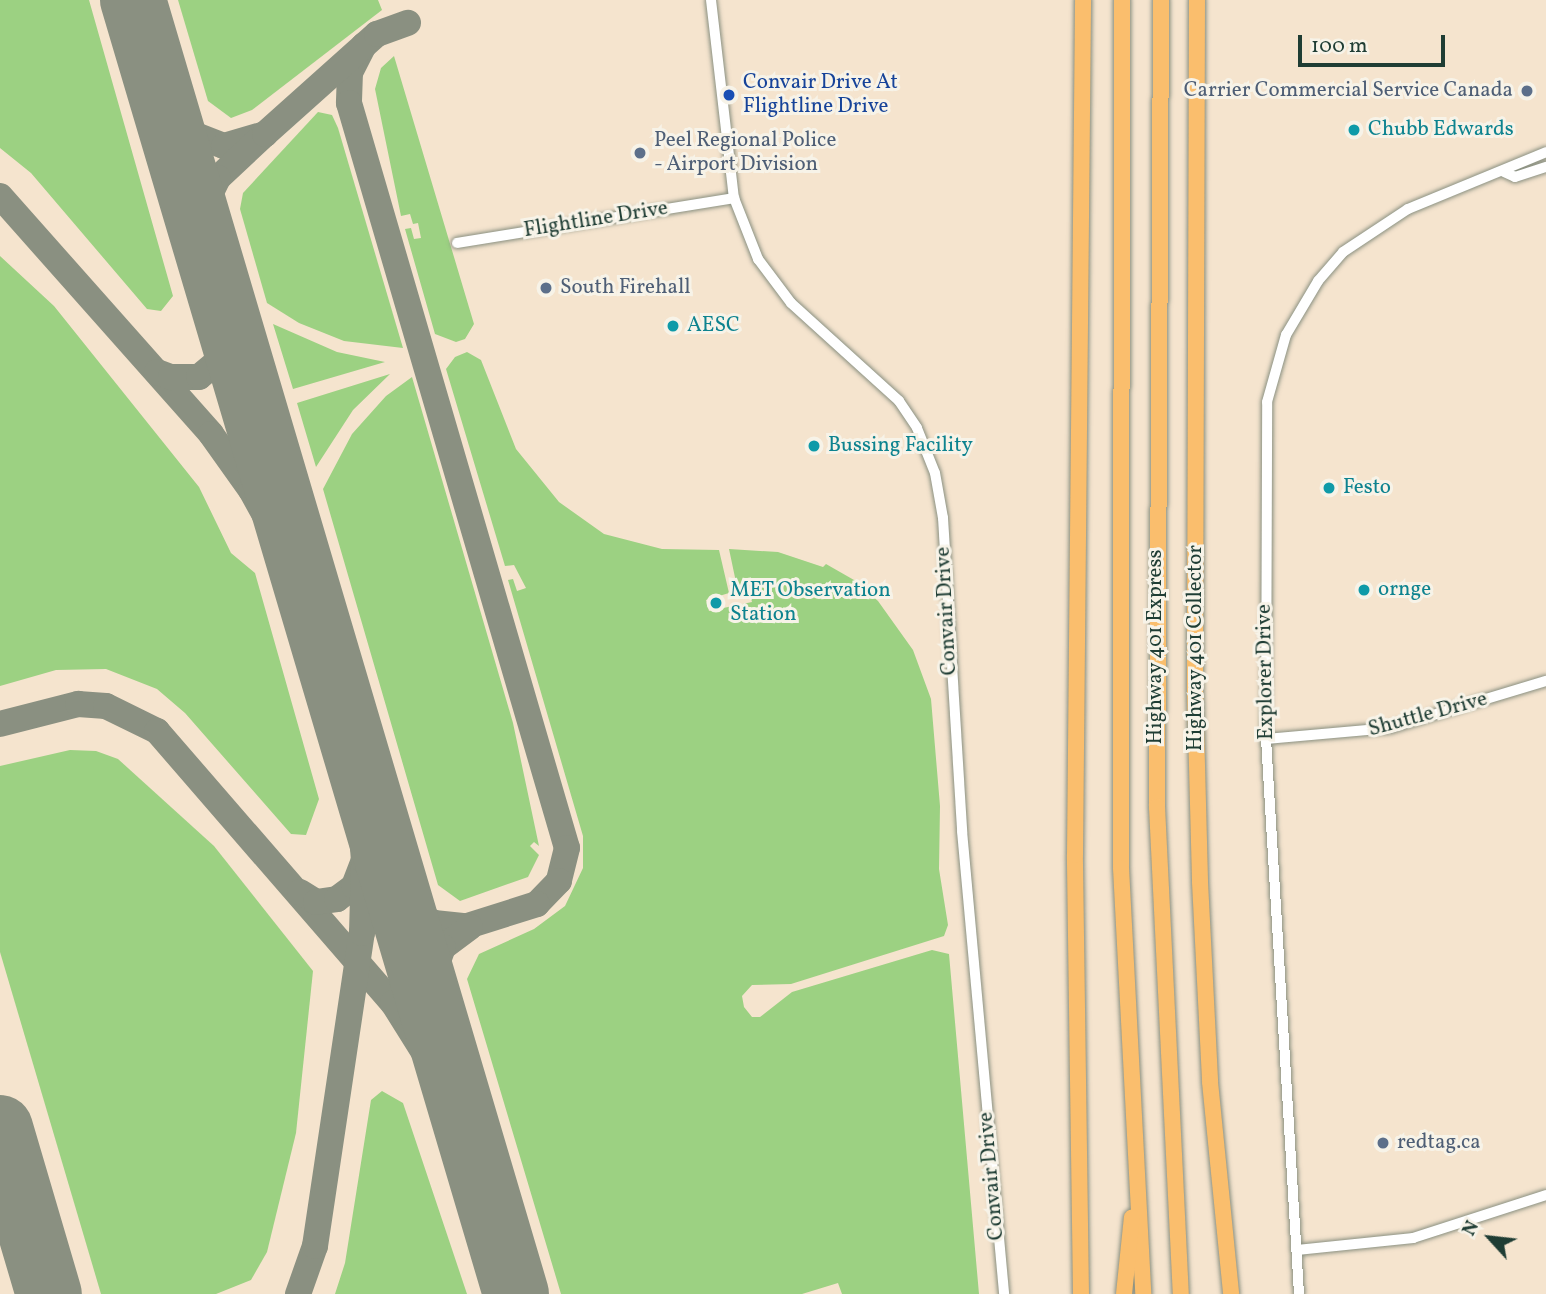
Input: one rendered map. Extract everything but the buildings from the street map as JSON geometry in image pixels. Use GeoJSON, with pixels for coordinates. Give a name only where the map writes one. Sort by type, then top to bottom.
{"type":"FeatureCollection","features":[{"type":"Feature","properties":{"kind":"highway"},"geometry":{"type":"LineString","coordinates":[[1081,1294],[1075,855],[1083,0]]}},
{"type":"Feature","properties":{"kind":"highway","name":"Highway 401 Express"},"geometry":{"type":"LineString","coordinates":[[1122,0],[1121,868],[1143,1294]]}},
{"type":"Feature","properties":{"kind":"highway","name":"Highway 401 Express"},"geometry":{"type":"LineString","coordinates":[[1161,0],[1157,807],[1181,1294]]}},
{"type":"Feature","properties":{"kind":"highway","name":"Highway 401 Collector"},"geometry":{"type":"LineString","coordinates":[[1198,0],[1195,689],[1200,882],[1210,1082],[1231,1294]]}},
{"type":"Feature","properties":{"kind":"highway"},"geometry":{"type":"LineString","coordinates":[[1124,1294],[1136,1187]]}},
{"type":"Feature","properties":{"kind":"street","name":"Convair Drive"},"geometry":{"type":"LineString","coordinates":[[711,0],[734,198],[758,259],[773,282],[899,401],[917,428],[935,472],[943,518],[962,831],[1004,1294]]}},
{"type":"Feature","properties":{"kind":"street","name":"Explorer Drive"},"geometry":{"type":"LineString","coordinates":[[1299,1294],[1266,739],[1264,442],[1267,402],[1286,335],[1318,281],[1343,252],[1408,209],[1504,172],[1510,163],[1546,152]]}},
{"type":"Feature","properties":{"kind":"street","name":"Explorer Drive"},"geometry":{"type":"LineString","coordinates":[[1504,172],[1515,177],[1546,167]]}},
{"type":"Feature","properties":{"kind":"street","name":"Flightline Drive"},"geometry":{"type":"LineString","coordinates":[[457,243],[734,198]]}},
{"type":"Feature","properties":{"kind":"street","name":"Shuttle Drive"},"geometry":{"type":"LineString","coordinates":[[1266,739],[1390,728],[1546,681]]}},
{"type":"Feature","properties":{"kind":"street"},"geometry":{"type":"LineString","coordinates":[[1297,1250],[1413,1238],[1546,1195]]}},
{"type":"Feature","properties":{"kind":"green space"},"geometry":{"type":"Polygon","coordinates":[[[0,0],[89,0],[173,296],[161,311],[147,309],[31,173],[0,148],[0,0]]]}},
{"type":"Feature","properties":{"kind":"green space"},"geometry":{"type":"Polygon","coordinates":[[[178,0],[378,0],[382,10],[252,110],[231,118],[208,101],[178,0]]]}},
{"type":"Feature","properties":{"kind":"green space"},"geometry":{"type":"Polygon","coordinates":[[[394,56],[474,324],[465,339],[456,342],[435,334],[405,229],[411,228],[414,239],[421,238],[418,223],[413,224],[410,214],[401,216],[375,89],[381,68],[394,56]]]}},
{"type":"Feature","properties":{"kind":"green space"},"geometry":{"type":"Polygon","coordinates":[[[318,112],[332,115],[338,128],[403,348],[344,341],[299,323],[267,303],[240,209],[243,193],[318,112]]]}},
{"type":"Feature","properties":{"kind":"green space"},"geometry":{"type":"Polygon","coordinates":[[[0,256],[54,306],[199,487],[231,553],[255,573],[319,799],[306,835],[291,834],[185,713],[157,689],[106,669],[56,670],[0,686],[0,256]]]}},
{"type":"Feature","properties":{"kind":"green space"},"geometry":{"type":"Polygon","coordinates":[[[273,324],[337,352],[385,362],[293,389],[273,324]]]}},
{"type":"Feature","properties":{"kind":"green space"},"geometry":{"type":"Polygon","coordinates":[[[467,352],[481,360],[516,449],[559,502],[604,534],[662,549],[719,550],[729,593],[706,600],[709,611],[752,602],[748,588],[737,587],[729,549],[778,552],[823,567],[826,564],[854,580],[878,601],[913,650],[931,699],[940,806],[939,869],[948,925],[944,936],[791,984],[752,985],[742,996],[744,1007],[752,1017],[760,1017],[792,992],[932,950],[949,954],[979,1294],[842,1294],[838,1283],[802,1294],[561,1294],[467,979],[479,954],[534,929],[565,906],[583,868],[583,836],[508,580],[513,579],[517,591],[526,588],[514,565],[505,566],[446,369],[455,357],[467,352]]]}},
{"type":"Feature","properties":{"kind":"green space"},"geometry":{"type":"Polygon","coordinates":[[[390,374],[353,410],[316,467],[297,403],[390,374]]]}},
{"type":"Feature","properties":{"kind":"green space"},"geometry":{"type":"Polygon","coordinates":[[[412,377],[513,723],[539,846],[534,842],[530,846],[539,855],[528,877],[460,901],[438,885],[323,489],[352,434],[386,396],[412,377]]]}},
{"type":"Feature","properties":{"kind":"green space"},"geometry":{"type":"Polygon","coordinates":[[[70,750],[96,751],[118,759],[214,846],[313,971],[296,1133],[267,1252],[251,1280],[216,1294],[101,1294],[0,952],[0,766],[70,750]]]}},
{"type":"Feature","properties":{"kind":"green space"},"geometry":{"type":"Polygon","coordinates":[[[382,1091],[403,1103],[467,1294],[335,1294],[345,1263],[371,1100],[382,1091]]]}},
{"type":"Feature","properties":{"kind":"taxiway"},"geometry":{"type":"LineString","coordinates":[[139,14],[166,105],[185,131],[224,146],[265,134],[218,178],[203,209],[204,236],[230,324]]}},
{"type":"Feature","properties":{"kind":"taxiway"},"geometry":{"type":"LineString","coordinates":[[265,134],[377,34],[408,23]]}},
{"type":"Feature","properties":{"kind":"taxiway"},"geometry":{"type":"LineString","coordinates":[[364,45],[350,72],[349,103],[567,848],[559,881],[537,904],[394,949]]}},
{"type":"Feature","properties":{"kind":"taxiway"},"geometry":{"type":"LineString","coordinates":[[0,196],[211,434],[251,490],[307,592]]}},
{"type":"Feature","properties":{"kind":"taxiway"},"geometry":{"type":"LineString","coordinates":[[157,372],[171,377],[199,377],[218,361],[228,324]]}},
{"type":"Feature","properties":{"kind":"taxiway"},"geometry":{"type":"LineString","coordinates":[[0,724],[78,704],[106,706],[157,731],[393,1003],[428,1059],[487,1197]]}},
{"type":"Feature","properties":{"kind":"taxiway"},"geometry":{"type":"LineString","coordinates":[[298,1294],[315,1246],[362,933],[364,861],[356,757]]}},
{"type":"Feature","properties":{"kind":"taxiway"},"geometry":{"type":"LineString","coordinates":[[370,796],[401,896],[413,911],[434,923],[470,927],[443,947],[429,986],[457,1091]]}},
{"type":"Feature","properties":{"kind":"taxiway"},"geometry":{"type":"LineString","coordinates":[[300,892],[316,902],[337,899],[354,886],[363,863]]}},
{"type":"Feature","properties":{"kind":"runway"},"geometry":{"type":"LineString","coordinates":[[133,0],[516,1294]]}},
{"type":"Feature","properties":{"kind":"runway"},"geometry":{"type":"LineString","coordinates":[[0,1128],[49,1294]]}},
{"type":"Feature","properties":{"kind":"place","name":"Carrier Commercial Service Canada"},"geometry":{"type":"Point","coordinates":[1527,91]}},
{"type":"Feature","properties":{"kind":"place","name":"Convair Drive At Flightline Drive"},"geometry":{"type":"Point","coordinates":[729,95]}},
{"type":"Feature","properties":{"kind":"place","name":"Chubb Edwards"},"geometry":{"type":"Point","coordinates":[1354,130]}},
{"type":"Feature","properties":{"kind":"place","name":"Peel Regional Police - Airport Division"},"geometry":{"type":"Point","coordinates":[640,153]}},
{"type":"Feature","properties":{"kind":"place","name":"South Firehall"},"geometry":{"type":"Point","coordinates":[546,288]}},
{"type":"Feature","properties":{"kind":"place","name":"AESC"},"geometry":{"type":"Point","coordinates":[673,326]}},
{"type":"Feature","properties":{"kind":"place","name":"Bussing Facility"},"geometry":{"type":"Point","coordinates":[814,446]}},
{"type":"Feature","properties":{"kind":"place","name":"Festo"},"geometry":{"type":"Point","coordinates":[1329,488]}},
{"type":"Feature","properties":{"kind":"place","name":"ornge"},"geometry":{"type":"Point","coordinates":[1364,590]}},
{"type":"Feature","properties":{"kind":"place","name":"MET Observation Station"},"geometry":{"type":"Point","coordinates":[716,603]}},
{"type":"Feature","properties":{"kind":"place","name":"redtag.ca"},"geometry":{"type":"Point","coordinates":[1383,1143]}}]}
